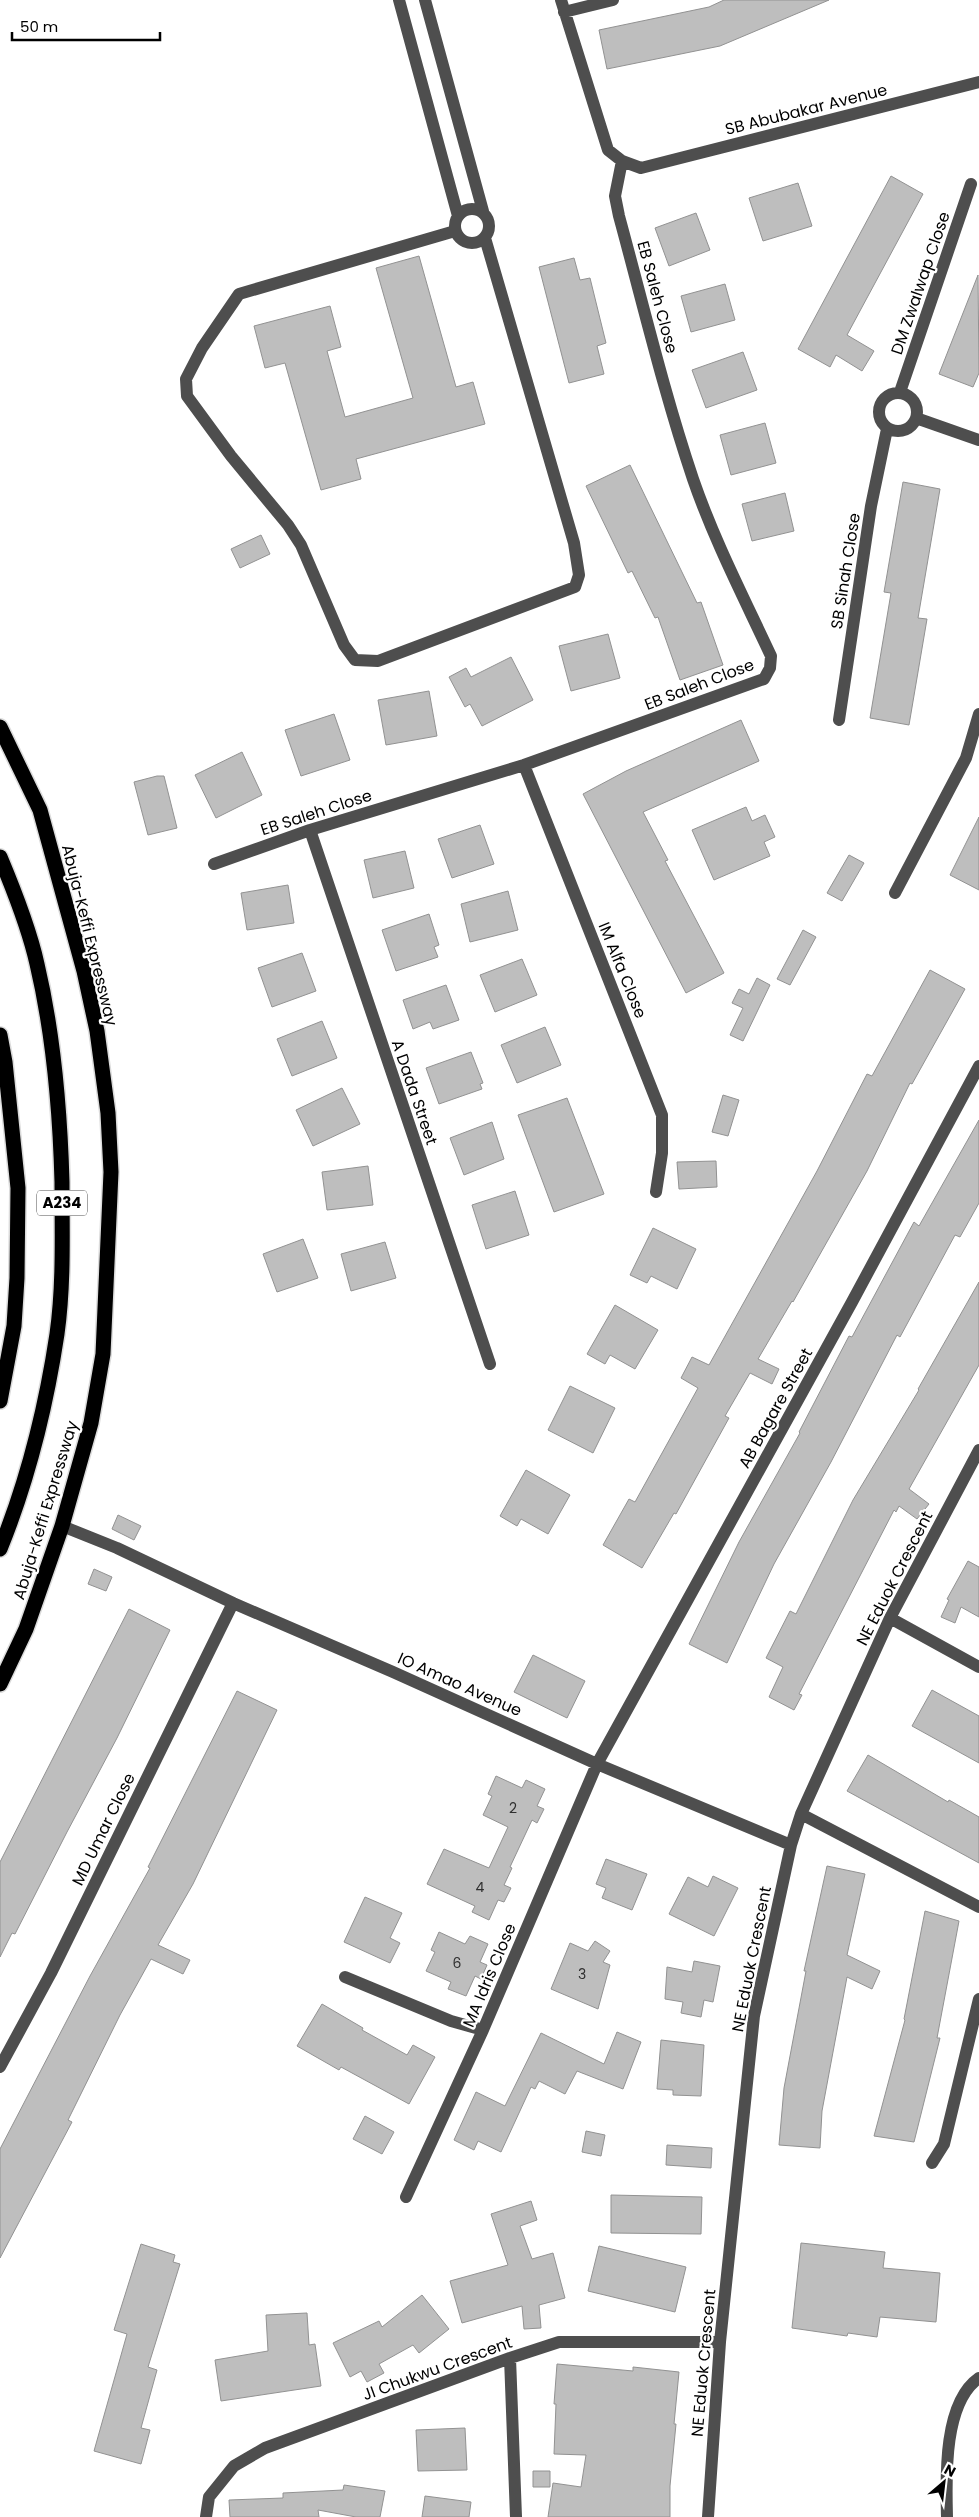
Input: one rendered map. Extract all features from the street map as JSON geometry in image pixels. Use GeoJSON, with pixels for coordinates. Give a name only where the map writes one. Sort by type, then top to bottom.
{"type":"FeatureCollection","features":[{"type":"Feature","properties":{"kind":"highway","name":"Abuja-Keffi Expressway"},"geometry":{"type":"LineString","coordinates":[[0,727],[40,810],[84,970],[97,1031],[108,1113],[111,1172],[103,1354],[91,1423],[62,1526],[26,1629],[0,1684]]}},
{"type":"Feature","properties":{"kind":"highway","name":"Abuja-Keffi Expressway"},"geometry":{"type":"LineString","coordinates":[[0,857],[37,962],[54,1046],[61,1140],[62,1248],[57,1332],[41,1421],[13,1516],[0,1549]]}},
{"type":"Feature","properties":{"kind":"highway","name":"A234"},"geometry":{"type":"LineString","coordinates":[[0,1035],[5,1062],[18,1188],[15,1307],[0,1401]]}},
{"type":"Feature","properties":{"kind":"street"},"geometry":{"type":"LineString","coordinates":[[425,0],[482,212],[490,224],[485,238],[574,543],[579,574],[575,587],[378,661],[355,660],[344,645],[301,545],[288,525],[231,456],[186,396],[186,379],[202,348],[239,294],[456,231]]}},
{"type":"Feature","properties":{"kind":"street"},"geometry":{"type":"LineString","coordinates":[[612,0],[562,6],[608,150],[622,161]]}},
{"type":"Feature","properties":{"kind":"street"},"geometry":{"type":"LineString","coordinates":[[400,2],[458,216],[456,231],[465,242],[472,243],[485,238]]}},
{"type":"Feature","properties":{"kind":"street","name":"SB Abubakar Avenue"},"geometry":{"type":"LineString","coordinates":[[622,161],[641,168],[979,82]]}},
{"type":"Feature","properties":{"kind":"street","name":"EB Saleh Close"},"geometry":{"type":"LineString","coordinates":[[214,864],[310,830],[524,765],[764,679],[770,668],[770,656],[716,537],[694,481],[675,423],[619,216],[615,196],[622,161]]}},
{"type":"Feature","properties":{"kind":"street","name":"DM Zwalwap Close"},"geometry":{"type":"LineString","coordinates":[[900,392],[971,184]]}},
{"type":"Feature","properties":{"kind":"street"},"geometry":{"type":"LineString","coordinates":[[458,216],[465,210],[474,208],[482,212]]}},
{"type":"Feature","properties":{"kind":"street"},"geometry":{"type":"LineString","coordinates":[[900,392],[914,402],[917,409],[916,418],[904,430],[887,428],[878,414],[884,398],[900,392]]}},
{"type":"Feature","properties":{"kind":"street"},"geometry":{"type":"LineString","coordinates":[[916,418],[979,440]]}},
{"type":"Feature","properties":{"kind":"street","name":"SB Sinah Close"},"geometry":{"type":"LineString","coordinates":[[839,720],[871,506],[887,428]]}},
{"type":"Feature","properties":{"kind":"street"},"geometry":{"type":"LineString","coordinates":[[895,893],[966,758],[979,714]]}},
{"type":"Feature","properties":{"kind":"street","name":"IM Alfa Close"},"geometry":{"type":"LineString","coordinates":[[524,765],[662,1115],[662,1153],[656,1192]]}},
{"type":"Feature","properties":{"kind":"street","name":"A Dada Street"},"geometry":{"type":"LineString","coordinates":[[310,830],[490,1364]]}},
{"type":"Feature","properties":{"kind":"street","name":"AB Bagare Street"},"geometry":{"type":"LineString","coordinates":[[597,1764],[852,1302],[979,1066]]}},
{"type":"Feature","properties":{"kind":"street","name":"NE Eduok Crescent"},"geometry":{"type":"LineString","coordinates":[[708,2517],[720,2342],[754,2016],[791,1845],[801,1814],[890,1618],[979,1450]]}},
{"type":"Feature","properties":{"kind":"street","name":"IO Amao Avenue"},"geometry":{"type":"LineString","coordinates":[[62,1526],[117,1548],[233,1603],[393,1672],[597,1764],[791,1845]]}},
{"type":"Feature","properties":{"kind":"street","name":"MD Umar Close"},"geometry":{"type":"LineString","coordinates":[[0,2067],[51,1973],[233,1603]]}},
{"type":"Feature","properties":{"kind":"street"},"geometry":{"type":"LineString","coordinates":[[890,1618],[979,1667]]}},
{"type":"Feature","properties":{"kind":"street","name":"MA Idris Close"},"geometry":{"type":"LineString","coordinates":[[406,2196],[483,2030],[597,1764]]}},
{"type":"Feature","properties":{"kind":"street"},"geometry":{"type":"LineString","coordinates":[[801,1814],[979,1908]]}},
{"type":"Feature","properties":{"kind":"street"},"geometry":{"type":"LineString","coordinates":[[345,1977],[451,2021],[483,2030]]}},
{"type":"Feature","properties":{"kind":"street"},"geometry":{"type":"LineString","coordinates":[[932,2163],[944,2144],[979,1999]]}},
{"type":"Feature","properties":{"kind":"street","name":"JI Chukwu Crescent"},"geometry":{"type":"LineString","coordinates":[[206,2517],[210,2496],[234,2466],[265,2448],[510,2358],[558,2342],[720,2342]]}},
{"type":"Feature","properties":{"kind":"street"},"geometry":{"type":"LineString","coordinates":[[510,2358],[516,2517]]}},
{"type":"Feature","properties":{"kind":"street"},"geometry":{"type":"LineString","coordinates":[[947,2517],[946,2481],[951,2431],[960,2402],[973,2382],[979,2378]]}},
{"type":"Feature","properties":{"kind":"building"},"geometry":{"type":"Polygon","coordinates":[[[724,0],[829,0],[720,46],[607,69],[599,30],[709,7],[724,0]]]}},
{"type":"Feature","properties":{"kind":"building"},"geometry":{"type":"Polygon","coordinates":[[[891,176],[923,194],[847,335],[874,351],[862,371],[836,355],[830,367],[798,349],[891,176]]]}},
{"type":"Feature","properties":{"kind":"building"},"geometry":{"type":"Polygon","coordinates":[[[798,183],[812,226],[763,241],[749,198],[798,183]]]}},
{"type":"Feature","properties":{"kind":"building"},"geometry":{"type":"Polygon","coordinates":[[[696,213],[710,250],[669,266],[655,228],[696,213]]]}},
{"type":"Feature","properties":{"kind":"building"},"geometry":{"type":"Polygon","coordinates":[[[419,256],[456,387],[473,382],[485,424],[356,459],[361,479],[321,490],[285,363],[265,368],[254,326],[330,306],[341,347],[327,351],[345,417],[413,398],[376,268],[419,256]]]}},
{"type":"Feature","properties":{"kind":"building"},"geometry":{"type":"Polygon","coordinates":[[[574,258],[580,280],[590,278],[606,343],[597,346],[604,374],[569,383],[539,267],[574,258]]]}},
{"type":"Feature","properties":{"kind":"building"},"geometry":{"type":"Polygon","coordinates":[[[978,275],[979,373],[973,387],[939,374],[978,275]]]}},
{"type":"Feature","properties":{"kind":"building"},"geometry":{"type":"Polygon","coordinates":[[[725,284],[735,320],[691,332],[681,296],[725,284]]]}},
{"type":"Feature","properties":{"kind":"building"},"geometry":{"type":"Polygon","coordinates":[[[743,352],[757,390],[706,408],[692,370],[743,352]]]}},
{"type":"Feature","properties":{"kind":"building"},"geometry":{"type":"Polygon","coordinates":[[[765,423],[776,463],[731,475],[720,435],[765,423]]]}},
{"type":"Feature","properties":{"kind":"building"},"geometry":{"type":"Polygon","coordinates":[[[630,465],[697,603],[701,602],[723,665],[680,680],[658,617],[655,618],[632,571],[628,573],[586,486],[630,465]]]}},
{"type":"Feature","properties":{"kind":"building"},"geometry":{"type":"Polygon","coordinates":[[[903,482],[940,489],[918,618],[927,619],[909,725],[870,718],[891,593],[884,592],[903,482]]]}},
{"type":"Feature","properties":{"kind":"building"},"geometry":{"type":"Polygon","coordinates":[[[785,493],[794,531],[752,541],[742,504],[785,493]]]}},
{"type":"Feature","properties":{"kind":"building"},"geometry":{"type":"Polygon","coordinates":[[[261,535],[270,554],[240,568],[231,549],[261,535]]]}},
{"type":"Feature","properties":{"kind":"building"},"geometry":{"type":"Polygon","coordinates":[[[608,634],[620,678],[571,691],[559,646],[608,634]]]}},
{"type":"Feature","properties":{"kind":"building"},"geometry":{"type":"Polygon","coordinates":[[[511,657],[533,700],[482,726],[470,704],[465,707],[449,677],[466,668],[471,677],[511,657]]]}},
{"type":"Feature","properties":{"kind":"building"},"geometry":{"type":"Polygon","coordinates":[[[429,691],[437,736],[386,745],[378,700],[429,691]]]}},
{"type":"Feature","properties":{"kind":"building"},"geometry":{"type":"Polygon","coordinates":[[[334,714],[350,760],[301,776],[285,730],[334,714]]]}},
{"type":"Feature","properties":{"kind":"building"},"geometry":{"type":"Polygon","coordinates":[[[741,720],[759,761],[643,812],[668,860],[665,861],[724,973],[686,993],[583,794],[626,771],[741,720]]]}},
{"type":"Feature","properties":{"kind":"building"},"geometry":{"type":"Polygon","coordinates":[[[242,752],[262,795],[216,818],[195,775],[242,752]]]}},
{"type":"Feature","properties":{"kind":"building"},"geometry":{"type":"Polygon","coordinates":[[[164,776],[177,828],[148,835],[134,782],[164,776]]]}},
{"type":"Feature","properties":{"kind":"building"},"geometry":{"type":"Polygon","coordinates":[[[746,807],[752,821],[765,815],[775,837],[764,842],[770,856],[714,880],[692,830],[746,807]]]}},
{"type":"Feature","properties":{"kind":"building"},"geometry":{"type":"Polygon","coordinates":[[[979,817],[979,890],[950,875],[979,817]]]}},
{"type":"Feature","properties":{"kind":"building"},"geometry":{"type":"Polygon","coordinates":[[[480,825],[494,864],[452,878],[438,839],[480,825]]]}},
{"type":"Feature","properties":{"kind":"building"},"geometry":{"type":"Polygon","coordinates":[[[405,851],[414,888],[373,898],[364,860],[405,851]]]}},
{"type":"Feature","properties":{"kind":"building"},"geometry":{"type":"Polygon","coordinates":[[[849,855],[864,863],[842,901],[827,893],[849,855]]]}},
{"type":"Feature","properties":{"kind":"building"},"geometry":{"type":"Polygon","coordinates":[[[288,885],[294,923],[247,930],[241,893],[288,885]]]}},
{"type":"Feature","properties":{"kind":"building"},"geometry":{"type":"Polygon","coordinates":[[[508,891],[518,930],[470,942],[461,904],[508,891]]]}},
{"type":"Feature","properties":{"kind":"building"},"geometry":{"type":"Polygon","coordinates":[[[429,914],[439,945],[434,947],[438,957],[396,971],[382,930],[429,914]]]}},
{"type":"Feature","properties":{"kind":"building"},"geometry":{"type":"Polygon","coordinates":[[[803,930],[816,937],[790,985],[777,979],[803,930]]]}},
{"type":"Feature","properties":{"kind":"building"},"geometry":{"type":"Polygon","coordinates":[[[302,953],[316,991],[272,1007],[258,968],[302,953]]]}},
{"type":"Feature","properties":{"kind":"building"},"geometry":{"type":"Polygon","coordinates":[[[522,959],[537,995],[495,1012],[480,975],[522,959]]]}},
{"type":"Feature","properties":{"kind":"building"},"geometry":{"type":"Polygon","coordinates":[[[930,970],[965,989],[912,1084],[910,1083],[867,1171],[793,1302],[758,1359],[779,1369],[772,1384],[750,1373],[725,1416],[729,1418],[676,1514],[674,1513],[642,1568],[603,1545],[629,1499],[635,1502],[698,1388],[681,1378],[692,1357],[709,1365],[817,1171],[867,1074],[872,1076],[930,970]]]}},
{"type":"Feature","properties":{"kind":"building"},"geometry":{"type":"Polygon","coordinates":[[[757,978],[770,985],[743,1041],[730,1035],[743,1008],[732,1003],[739,989],[749,994],[757,978]]]}},
{"type":"Feature","properties":{"kind":"building"},"geometry":{"type":"Polygon","coordinates":[[[446,985],[459,1020],[433,1029],[430,1022],[413,1029],[403,1000],[446,985]]]}},
{"type":"Feature","properties":{"kind":"building"},"geometry":{"type":"Polygon","coordinates":[[[322,1021],[337,1058],[292,1076],[277,1039],[322,1021]]]}},
{"type":"Feature","properties":{"kind":"building"},"geometry":{"type":"Polygon","coordinates":[[[545,1027],[561,1065],[517,1083],[501,1045],[545,1027]]]}},
{"type":"Feature","properties":{"kind":"building"},"geometry":{"type":"Polygon","coordinates":[[[471,1052],[483,1083],[480,1084],[482,1089],[439,1104],[426,1068],[471,1052]]]}},
{"type":"Feature","properties":{"kind":"building"},"geometry":{"type":"Polygon","coordinates":[[[342,1088],[360,1124],[313,1146],[296,1110],[342,1088]]]}},
{"type":"Feature","properties":{"kind":"building"},"geometry":{"type":"Polygon","coordinates":[[[723,1095],[739,1100],[728,1136],[712,1132],[723,1095]]]}},
{"type":"Feature","properties":{"kind":"building"},"geometry":{"type":"Polygon","coordinates":[[[567,1098],[604,1194],[554,1212],[518,1115],[567,1098]]]}},
{"type":"Feature","properties":{"kind":"building"},"geometry":{"type":"Polygon","coordinates":[[[979,1120],[979,1203],[960,1237],[955,1235],[900,1337],[897,1335],[831,1462],[774,1564],[727,1663],[689,1644],[739,1542],[800,1433],[849,1336],[852,1337],[914,1222],[919,1226],[979,1120]]]}},
{"type":"Feature","properties":{"kind":"building"},"geometry":{"type":"Polygon","coordinates":[[[492,1122],[504,1159],[464,1175],[450,1138],[492,1122]]]}},
{"type":"Feature","properties":{"kind":"building"},"geometry":{"type":"Polygon","coordinates":[[[716,1161],[717,1187],[679,1189],[677,1162],[716,1161]]]}},
{"type":"Feature","properties":{"kind":"building"},"geometry":{"type":"Polygon","coordinates":[[[368,1166],[373,1205],[327,1210],[322,1172],[368,1166]]]}},
{"type":"Feature","properties":{"kind":"building"},"geometry":{"type":"Polygon","coordinates":[[[515,1191],[529,1235],[486,1249],[472,1205],[515,1191]]]}},
{"type":"Feature","properties":{"kind":"building"},"geometry":{"type":"Polygon","coordinates":[[[653,1228],[696,1249],[677,1289],[651,1276],[647,1283],[630,1275],[653,1228]]]}},
{"type":"Feature","properties":{"kind":"building"},"geometry":{"type":"Polygon","coordinates":[[[303,1239],[318,1278],[277,1292],[263,1254],[303,1239]]]}},
{"type":"Feature","properties":{"kind":"building"},"geometry":{"type":"Polygon","coordinates":[[[385,1242],[396,1278],[351,1291],[341,1254],[385,1242]]]}},
{"type":"Feature","properties":{"kind":"building"},"geometry":{"type":"Polygon","coordinates":[[[979,1282],[979,1365],[909,1489],[929,1504],[917,1519],[899,1506],[896,1512],[894,1510],[799,1694],[802,1695],[794,1710],[769,1697],[783,1667],[766,1658],[790,1611],[796,1614],[853,1500],[919,1390],[979,1282]]]}},
{"type":"Feature","properties":{"kind":"building"},"geometry":{"type":"Polygon","coordinates":[[[615,1305],[658,1330],[635,1369],[610,1355],[605,1364],[587,1354],[615,1305]]]}},
{"type":"Feature","properties":{"kind":"building"},"geometry":{"type":"Polygon","coordinates":[[[570,1386],[615,1408],[593,1453],[548,1430],[570,1386]]]}},
{"type":"Feature","properties":{"kind":"building"},"geometry":{"type":"Polygon","coordinates":[[[526,1470],[570,1495],[548,1534],[521,1519],[517,1526],[500,1516],[526,1470]]]}},
{"type":"Feature","properties":{"kind":"building"},"geometry":{"type":"Polygon","coordinates":[[[118,1515],[141,1526],[134,1540],[112,1529],[118,1515]]]}},
{"type":"Feature","properties":{"kind":"building"},"geometry":{"type":"Polygon","coordinates":[[[968,1561],[979,1567],[979,1617],[961,1607],[955,1623],[941,1617],[949,1600],[947,1599],[968,1561]]]}},
{"type":"Feature","properties":{"kind":"building"},"geometry":{"type":"Polygon","coordinates":[[[94,1569],[112,1577],[106,1591],[88,1584],[94,1569]]]}},
{"type":"Feature","properties":{"kind":"building"},"geometry":{"type":"Polygon","coordinates":[[[129,1609],[170,1630],[117,1738],[15,1934],[12,1933],[0,1957],[0,1862],[129,1609]]]}},
{"type":"Feature","properties":{"kind":"building"},"geometry":{"type":"Polygon","coordinates":[[[533,1655],[585,1681],[567,1718],[514,1692],[533,1655]]]}},
{"type":"Feature","properties":{"kind":"building"},"geometry":{"type":"Polygon","coordinates":[[[932,1690],[979,1716],[979,1763],[912,1726],[932,1690]]]}},
{"type":"Feature","properties":{"kind":"building"},"geometry":{"type":"Polygon","coordinates":[[[237,1691],[277,1710],[193,1884],[158,1945],[190,1960],[183,1974],[151,1959],[120,2015],[68,2120],[72,2122],[0,2258],[0,2149],[90,1976],[150,1868],[148,1867],[237,1691]]]}},
{"type":"Feature","properties":{"kind":"building"},"geometry":{"type":"Polygon","coordinates":[[[868,1755],[948,1802],[949,1800],[979,1817],[979,1863],[847,1791],[868,1755]]]}},
{"type":"Feature","properties":{"kind":"building"},"geometry":{"type":"Polygon","coordinates":[[[496,1776],[522,1788],[526,1780],[545,1789],[537,1806],[544,1809],[537,1823],[532,1820],[510,1867],[512,1868],[504,1885],[511,1888],[504,1902],[498,1900],[489,1920],[472,1912],[475,1906],[427,1884],[444,1849],[489,1868],[508,1827],[483,1815],[492,1796],[488,1794],[496,1776]]]}},
{"type":"Feature","properties":{"kind":"building"},"geometry":{"type":"Polygon","coordinates":[[[606,1859],[647,1874],[632,1910],[602,1898],[606,1888],[596,1884],[606,1859]]]}},
{"type":"Feature","properties":{"kind":"building"},"geometry":{"type":"Polygon","coordinates":[[[827,1866],[865,1874],[847,1955],[880,1971],[872,1989],[847,1977],[822,2111],[820,2148],[779,2145],[784,2088],[806,1971],[804,1971],[827,1866]]]}},
{"type":"Feature","properties":{"kind":"building"},"geometry":{"type":"Polygon","coordinates":[[[713,1876],[738,1888],[714,1936],[669,1914],[688,1877],[708,1887],[713,1876]]]}},
{"type":"Feature","properties":{"kind":"building"},"geometry":{"type":"Polygon","coordinates":[[[365,1897],[402,1913],[390,1938],[400,1943],[390,1963],[344,1942],[365,1897]]]}},
{"type":"Feature","properties":{"kind":"building"},"geometry":{"type":"Polygon","coordinates":[[[925,1911],[959,1921],[937,2038],[940,2038],[914,2142],[874,2136],[905,2020],[925,1911]]]}},
{"type":"Feature","properties":{"kind":"building"},"geometry":{"type":"Polygon","coordinates":[[[439,1932],[465,1944],[470,1936],[488,1944],[480,1962],[487,1965],[481,1979],[475,1976],[466,1996],[448,1989],[451,1982],[426,1971],[435,1952],[431,1950],[439,1932]]]}},
{"type":"Feature","properties":{"kind":"building"},"geometry":{"type":"Polygon","coordinates":[[[595,1941],[610,1951],[603,1962],[610,1965],[598,2009],[551,1989],[570,1943],[588,1951],[595,1941]]]}},
{"type":"Feature","properties":{"kind":"building"},"geometry":{"type":"Polygon","coordinates":[[[694,1961],[720,1966],[713,2002],[704,2000],[701,2017],[681,2013],[683,2002],[665,1999],[667,1967],[692,1972],[694,1961]]]}},
{"type":"Feature","properties":{"kind":"building"},"geometry":{"type":"Polygon","coordinates":[[[322,2004],[363,2028],[362,2030],[407,2055],[413,2045],[435,2057],[409,2104],[341,2067],[339,2070],[297,2046],[322,2004]]]}},
{"type":"Feature","properties":{"kind":"building"},"geometry":{"type":"Polygon","coordinates":[[[617,2032],[641,2042],[623,2089],[577,2071],[565,2094],[539,2081],[535,2089],[531,2087],[501,2152],[478,2141],[474,2150],[454,2140],[476,2092],[505,2106],[541,2033],[604,2064],[617,2032]]]}},
{"type":"Feature","properties":{"kind":"building"},"geometry":{"type":"Polygon","coordinates":[[[661,2040],[704,2045],[701,2096],[673,2095],[673,2090],[657,2089],[661,2040]]]}},
{"type":"Feature","properties":{"kind":"building"},"geometry":{"type":"Polygon","coordinates":[[[365,2116],[394,2132],[382,2154],[353,2139],[365,2116]]]}},
{"type":"Feature","properties":{"kind":"building"},"geometry":{"type":"Polygon","coordinates":[[[586,2131],[605,2135],[601,2156],[582,2152],[586,2131]]]}},
{"type":"Feature","properties":{"kind":"building"},"geometry":{"type":"Polygon","coordinates":[[[667,2145],[712,2148],[711,2168],[666,2165],[667,2145]]]}},
{"type":"Feature","properties":{"kind":"building"},"geometry":{"type":"Polygon","coordinates":[[[611,2195],[702,2197],[701,2234],[611,2233],[611,2195]]]}},
{"type":"Feature","properties":{"kind":"building"},"geometry":{"type":"Polygon","coordinates":[[[531,2201],[537,2220],[520,2226],[532,2259],[553,2253],[565,2298],[539,2305],[541,2328],[524,2329],[522,2306],[462,2323],[450,2281],[508,2265],[491,2214],[531,2201]]]}},
{"type":"Feature","properties":{"kind":"building"},"geometry":{"type":"Polygon","coordinates":[[[801,2243],[885,2252],[883,2268],[940,2273],[936,2322],[880,2317],[877,2337],[848,2333],[847,2336],[792,2328],[801,2243]]]}},
{"type":"Feature","properties":{"kind":"building"},"geometry":{"type":"Polygon","coordinates":[[[141,2244],[175,2255],[173,2262],[180,2264],[148,2367],[157,2370],[141,2428],[150,2430],[141,2464],[94,2451],[127,2334],[114,2330],[141,2244]]]}},
{"type":"Feature","properties":{"kind":"building"},"geometry":{"type":"Polygon","coordinates":[[[599,2246],[686,2267],[675,2312],[588,2291],[599,2246]]]}},
{"type":"Feature","properties":{"kind":"building"},"geometry":{"type":"Polygon","coordinates":[[[422,2295],[449,2329],[419,2353],[413,2345],[379,2364],[384,2373],[367,2382],[361,2371],[350,2377],[333,2343],[379,2321],[382,2327],[422,2295]]]}},
{"type":"Feature","properties":{"kind":"building"},"geometry":{"type":"Polygon","coordinates":[[[307,2313],[309,2345],[315,2344],[321,2386],[221,2401],[215,2360],[268,2351],[266,2315],[307,2313]]]}},
{"type":"Feature","properties":{"kind":"building"},"geometry":{"type":"Polygon","coordinates":[[[557,2364],[633,2371],[633,2367],[679,2372],[670,2486],[670,2517],[548,2517],[553,2483],[581,2487],[586,2455],[554,2454],[556,2404],[554,2404],[557,2364]]]}},
{"type":"Feature","properties":{"kind":"building"},"geometry":{"type":"Polygon","coordinates":[[[465,2428],[467,2470],[418,2471],[416,2430],[465,2428]]]}},
{"type":"Feature","properties":{"kind":"building"},"geometry":{"type":"Polygon","coordinates":[[[533,2471],[550,2471],[550,2487],[533,2487],[533,2471]]]}},
{"type":"Feature","properties":{"kind":"building"},"geometry":{"type":"Polygon","coordinates":[[[344,2485],[385,2491],[380,2517],[356,2517],[318,2510],[319,2517],[230,2517],[229,2500],[283,2498],[283,2493],[343,2490],[344,2485]]]}},
{"type":"Feature","properties":{"kind":"building"},"geometry":{"type":"Polygon","coordinates":[[[425,2496],[471,2502],[469,2517],[422,2517],[425,2496]]]}}]}
